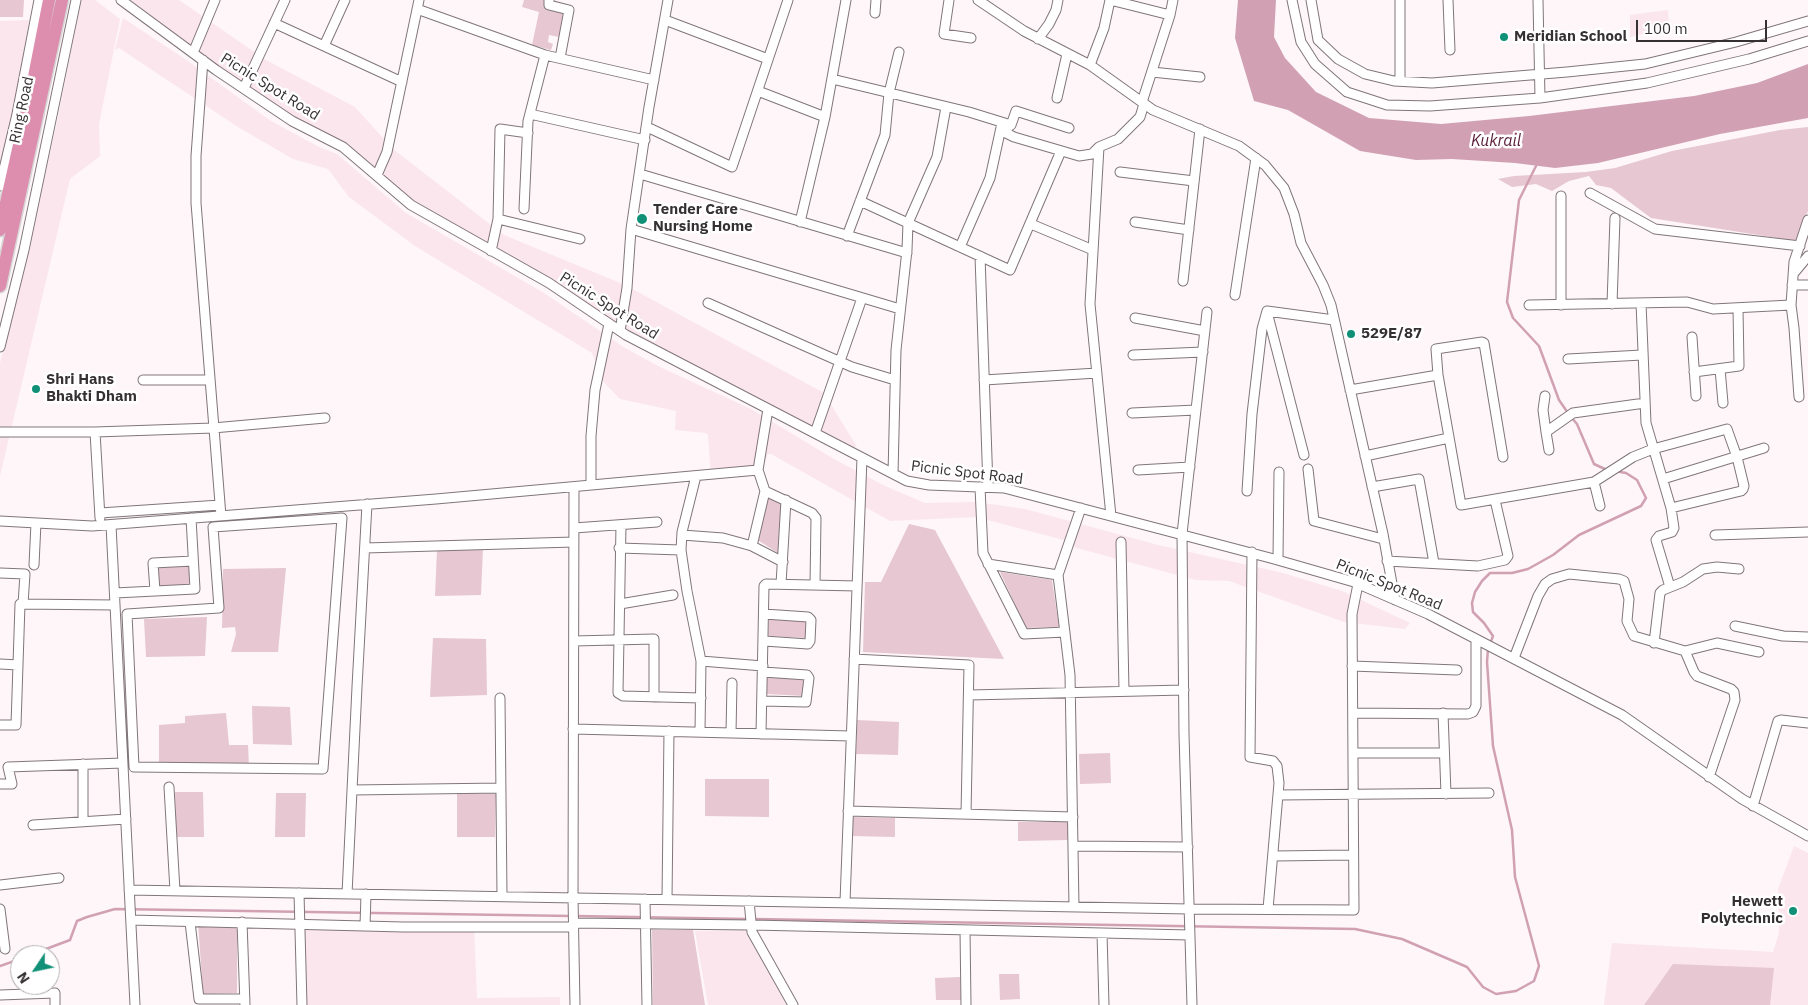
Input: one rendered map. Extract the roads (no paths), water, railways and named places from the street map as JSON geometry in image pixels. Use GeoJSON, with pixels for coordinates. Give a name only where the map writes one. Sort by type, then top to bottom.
{"type":"FeatureCollection","features":[{"type":"Feature","properties":{"kind":"highway","name":"Ring Road"},"geometry":{"type":"LineString","coordinates":[[0,230],[49,0]]}},
{"type":"Feature","properties":{"kind":"highway","name":"Ring Road"},"geometry":{"type":"LineString","coordinates":[[0,286],[62,0]]}},
{"type":"Feature","properties":{"kind":"street"},"geometry":{"type":"LineString","coordinates":[[0,186],[4,149],[25,76],[38,0]]}},
{"type":"Feature","properties":{"kind":"street"},"geometry":{"type":"LineString","coordinates":[[0,347],[24,250],[76,0]]}},
{"type":"Feature","properties":{"kind":"street","name":"Picnic Spot Road"},"geometry":{"type":"LineString","coordinates":[[121,0],[193,53],[292,121],[343,147],[411,205],[549,284],[620,331],[663,356],[907,481],[929,485],[1004,488],[1252,552],[1358,584],[1428,614],[1622,715],[1752,806],[1808,836]]}},
{"type":"Feature","properties":{"kind":"street"},"geometry":{"type":"LineString","coordinates":[[193,53],[214,0]]}},
{"type":"Feature","properties":{"kind":"street"},"geometry":{"type":"LineString","coordinates":[[244,88],[285,0]]}},
{"type":"Feature","properties":{"kind":"street"},"geometry":{"type":"LineString","coordinates":[[324,46],[345,0]]}},
{"type":"Feature","properties":{"kind":"street"},"geometry":{"type":"LineString","coordinates":[[549,0],[549,5],[569,10],[560,58]]}},
{"type":"Feature","properties":{"kind":"street"},"geometry":{"type":"LineString","coordinates":[[620,331],[627,288],[631,229],[668,0]]}},
{"type":"Feature","properties":{"kind":"street"},"geometry":{"type":"LineString","coordinates":[[646,127],[732,167],[788,0]]}},
{"type":"Feature","properties":{"kind":"street"},"geometry":{"type":"LineString","coordinates":[[800,222],[825,118],[846,0]]}},
{"type":"Feature","properties":{"kind":"street"},"geometry":{"type":"LineString","coordinates":[[875,13],[876,0]]}},
{"type":"Feature","properties":{"kind":"street"},"geometry":{"type":"LineString","coordinates":[[949,0],[944,34],[971,38]]}},
{"type":"Feature","properties":{"kind":"street"},"geometry":{"type":"LineString","coordinates":[[978,0],[992,4],[1024,31],[1090,66],[1153,110],[1239,146],[1265,165],[1284,188],[1294,214],[1301,243],[1323,284],[1331,305],[1384,539],[1394,600]]}},
{"type":"Feature","properties":{"kind":"street"},"geometry":{"type":"LineString","coordinates":[[1038,39],[1049,24],[1056,10],[1058,0]]}},
{"type":"Feature","properties":{"kind":"street"},"geometry":{"type":"LineString","coordinates":[[1090,66],[1104,28],[1110,0],[1170,15]]}},
{"type":"Feature","properties":{"kind":"street"},"geometry":{"type":"LineString","coordinates":[[1005,124],[1006,133],[1079,156],[1092,154],[1099,147],[1118,139],[1140,117],[1173,0]]}},
{"type":"Feature","properties":{"kind":"street"},"geometry":{"type":"LineString","coordinates":[[1292,0],[1301,42],[1315,64],[1347,92],[1387,105],[1430,106],[1540,98],[1647,83],[1749,59],[1808,41]]}},
{"type":"Feature","properties":{"kind":"street"},"geometry":{"type":"LineString","coordinates":[[1311,0],[1318,40],[1338,59],[1365,74],[1400,81],[1432,83],[1645,64],[1736,42],[1808,21]]}},
{"type":"Feature","properties":{"kind":"street"},"geometry":{"type":"LineString","coordinates":[[1400,0],[1400,81]]}},
{"type":"Feature","properties":{"kind":"street"},"geometry":{"type":"LineString","coordinates":[[1448,0],[1450,50]]}},
{"type":"Feature","properties":{"kind":"street"},"geometry":{"type":"LineString","coordinates":[[1538,0],[1540,98]]}},
{"type":"Feature","properties":{"kind":"street"},"geometry":{"type":"LineString","coordinates":[[377,175],[387,152],[418,4],[545,55],[654,80]]}},
{"type":"Feature","properties":{"kind":"street"},"geometry":{"type":"LineString","coordinates":[[665,20],[768,58]]}},
{"type":"Feature","properties":{"kind":"street"},"geometry":{"type":"LineString","coordinates":[[274,23],[402,82]]}},
{"type":"Feature","properties":{"kind":"street"},"geometry":{"type":"LineString","coordinates":[[847,236],[885,135],[889,93],[899,52]]}},
{"type":"Feature","properties":{"kind":"street"},"geometry":{"type":"LineString","coordinates":[[1057,98],[1067,54]]}},
{"type":"Feature","properties":{"kind":"street"},"geometry":{"type":"LineString","coordinates":[[524,209],[530,114],[545,55]]}},
{"type":"Feature","properties":{"kind":"street"},"geometry":{"type":"LineString","coordinates":[[203,60],[196,156],[196,203],[220,516]]}},
{"type":"Feature","properties":{"kind":"street"},"geometry":{"type":"LineString","coordinates":[[1152,72],[1200,77]]}},
{"type":"Feature","properties":{"kind":"street"},"geometry":{"type":"LineString","coordinates":[[832,79],[946,107],[1011,126],[1016,111],[1069,128]]}},
{"type":"Feature","properties":{"kind":"street"},"geometry":{"type":"LineString","coordinates":[[758,91],[825,118]]}},
{"type":"Feature","properties":{"kind":"street"},"geometry":{"type":"LineString","coordinates":[[893,474],[896,350],[907,253],[908,223],[937,157],[946,107]]}},
{"type":"Feature","properties":{"kind":"street"},"geometry":{"type":"LineString","coordinates":[[530,114],[645,140]]}},
{"type":"Feature","properties":{"kind":"street"},"geometry":{"type":"LineString","coordinates":[[960,247],[990,178],[1005,124]]}},
{"type":"Feature","properties":{"kind":"street"},"geometry":{"type":"LineString","coordinates":[[491,251],[498,219],[500,129],[528,133]]}},
{"type":"Feature","properties":{"kind":"street"},"geometry":{"type":"LineString","coordinates":[[1183,281],[1200,129]]}},
{"type":"Feature","properties":{"kind":"street"},"geometry":{"type":"LineString","coordinates":[[1099,147],[1090,304],[1111,516]]}},
{"type":"Feature","properties":{"kind":"street"},"geometry":{"type":"LineString","coordinates":[[860,201],[1010,270],[1061,151]]}},
{"type":"Feature","properties":{"kind":"street"},"geometry":{"type":"LineString","coordinates":[[1235,295],[1256,158]]}},
{"type":"Feature","properties":{"kind":"street"},"geometry":{"type":"LineString","coordinates":[[1120,172],[1194,181]]}},
{"type":"Feature","properties":{"kind":"street"},"geometry":{"type":"LineString","coordinates":[[640,174],[907,253]]}},
{"type":"Feature","properties":{"kind":"street"},"geometry":{"type":"LineString","coordinates":[[1590,193],[1654,229],[1800,246]]}},
{"type":"Feature","properties":{"kind":"street"},"geometry":{"type":"LineString","coordinates":[[1561,196],[1561,305]]}},
{"type":"Feature","properties":{"kind":"street"},"geometry":{"type":"LineString","coordinates":[[1612,304],[1615,218]]}},
{"type":"Feature","properties":{"kind":"street"},"geometry":{"type":"LineString","coordinates":[[498,219],[580,238]]}},
{"type":"Feature","properties":{"kind":"street"},"geometry":{"type":"LineString","coordinates":[[1799,397],[1791,305],[1792,285],[1794,262],[1808,220]]}},
{"type":"Feature","properties":{"kind":"street"},"geometry":{"type":"LineString","coordinates":[[1135,222],[1189,230]]}},
{"type":"Feature","properties":{"kind":"street"},"geometry":{"type":"LineString","coordinates":[[1031,224],[1093,250]]}},
{"type":"Feature","properties":{"kind":"street"},"geometry":{"type":"LineString","coordinates":[[631,229],[900,309]]}},
{"type":"Feature","properties":{"kind":"street"},"geometry":{"type":"LineString","coordinates":[[980,256],[984,380],[983,553],[1024,634],[1065,632]]}},
{"type":"Feature","properties":{"kind":"street"},"geometry":{"type":"LineString","coordinates":[[1794,273],[1808,256]]}},
{"type":"Feature","properties":{"kind":"street"},"geometry":{"type":"LineString","coordinates":[[1792,285],[1808,285]]}},
{"type":"Feature","properties":{"kind":"street"},"geometry":{"type":"LineString","coordinates":[[814,433],[862,298]]}},
{"type":"Feature","properties":{"kind":"street"},"geometry":{"type":"LineString","coordinates":[[1529,305],[1687,302],[1714,309],[1791,305]]}},
{"type":"Feature","properties":{"kind":"street"},"geometry":{"type":"LineString","coordinates":[[708,303],[852,367],[895,380]]}},
{"type":"Feature","properties":{"kind":"street"},"geometry":{"type":"LineString","coordinates":[[1641,303],[1646,423],[1672,508],[1674,530],[1659,536],[1656,540],[1670,587]]}},
{"type":"Feature","properties":{"kind":"street"},"geometry":{"type":"LineString","coordinates":[[1694,372],[1739,366],[1738,308]]}},
{"type":"Feature","properties":{"kind":"street"},"geometry":{"type":"LineString","coordinates":[[1267,311],[1334,320]]}},
{"type":"Feature","properties":{"kind":"street"},"geometry":{"type":"LineString","coordinates":[[1267,311],[1304,455]]}},
{"type":"Feature","properties":{"kind":"street"},"geometry":{"type":"LineString","coordinates":[[1247,491],[1252,414],[1262,329],[1267,311]]}},
{"type":"Feature","properties":{"kind":"street"},"geometry":{"type":"LineString","coordinates":[[1192,1005],[1182,534],[1207,312]]}},
{"type":"Feature","properties":{"kind":"street"},"geometry":{"type":"LineString","coordinates":[[1135,318],[1205,331]]}},
{"type":"Feature","properties":{"kind":"street"},"geometry":{"type":"LineString","coordinates":[[591,485],[591,436],[595,390],[609,324]]}},
{"type":"Feature","properties":{"kind":"street"},"geometry":{"type":"LineString","coordinates":[[1692,337],[1696,396]]}},
{"type":"Feature","properties":{"kind":"street"},"geometry":{"type":"LineString","coordinates":[[1503,456],[1484,343],[1434,350],[1460,504],[1463,506],[1594,482],[1614,468],[1653,449],[1727,429],[1737,457],[1744,486],[1741,491],[1672,508]]}},
{"type":"Feature","properties":{"kind":"street"},"geometry":{"type":"LineString","coordinates":[[1133,355],[1203,352]]}},
{"type":"Feature","properties":{"kind":"street"},"geometry":{"type":"LineString","coordinates":[[1568,358],[1642,355]]}},
{"type":"Feature","properties":{"kind":"street"},"geometry":{"type":"LineString","coordinates":[[1720,369],[1723,403]]}},
{"type":"Feature","properties":{"kind":"street"},"geometry":{"type":"LineString","coordinates":[[984,380],[1097,373]]}},
{"type":"Feature","properties":{"kind":"street"},"geometry":{"type":"LineString","coordinates":[[1350,390],[1438,375]]}},
{"type":"Feature","properties":{"kind":"street"},"geometry":{"type":"LineString","coordinates":[[143,380],[209,380]]}},
{"type":"Feature","properties":{"kind":"street"},"geometry":{"type":"LineString","coordinates":[[1545,396],[1543,410],[1549,450]]}},
{"type":"Feature","properties":{"kind":"street"},"geometry":{"type":"LineString","coordinates":[[1546,432],[1573,413],[1645,403]]}},
{"type":"Feature","properties":{"kind":"street"},"geometry":{"type":"LineString","coordinates":[[752,546],[765,490],[758,470],[768,409]]}},
{"type":"Feature","properties":{"kind":"street"},"geometry":{"type":"LineString","coordinates":[[1132,413],[1196,410]]}},
{"type":"Feature","properties":{"kind":"street"},"geometry":{"type":"LineString","coordinates":[[0,432],[95,432],[213,428],[325,418]]}},
{"type":"Feature","properties":{"kind":"street"},"geometry":{"type":"LineString","coordinates":[[95,432],[100,526]]}},
{"type":"Feature","properties":{"kind":"street"},"geometry":{"type":"LineString","coordinates":[[1365,456],[1449,438]]}},
{"type":"Feature","properties":{"kind":"street"},"geometry":{"type":"LineString","coordinates":[[1663,479],[1764,448]]}},
{"type":"Feature","properties":{"kind":"street"},"geometry":{"type":"LineString","coordinates":[[845,902],[862,458]]}},
{"type":"Feature","properties":{"kind":"street"},"geometry":{"type":"LineString","coordinates":[[1138,470],[1190,467]]}},
{"type":"Feature","properties":{"kind":"street"},"geometry":{"type":"LineString","coordinates":[[1308,468],[1314,521],[1384,539]]}},
{"type":"Feature","properties":{"kind":"street"},"geometry":{"type":"LineString","coordinates":[[0,521],[100,526],[758,470]]}},
{"type":"Feature","properties":{"kind":"street"},"geometry":{"type":"LineString","coordinates":[[1278,560],[1279,472]]}},
{"type":"Feature","properties":{"kind":"street"},"geometry":{"type":"LineString","coordinates":[[696,476],[682,535],[681,550],[701,661],[700,732]]}},
{"type":"Feature","properties":{"kind":"street"},"geometry":{"type":"LineString","coordinates":[[1372,488],[1419,479],[1434,563]]}},
{"type":"Feature","properties":{"kind":"street"},"geometry":{"type":"LineString","coordinates":[[1594,482],[1600,506]]}},
{"type":"Feature","properties":{"kind":"street"},"geometry":{"type":"LineString","coordinates":[[574,487],[573,910],[575,1005]]}},
{"type":"Feature","properties":{"kind":"street"},"geometry":{"type":"LineString","coordinates":[[765,490],[812,513],[816,518],[815,585]]}},
{"type":"Feature","properties":{"kind":"street"},"geometry":{"type":"LineString","coordinates":[[781,584],[786,500]]}},
{"type":"Feature","properties":{"kind":"street"},"geometry":{"type":"LineString","coordinates":[[1388,561],[1478,566],[1507,559],[1508,556],[1495,500]]}},
{"type":"Feature","properties":{"kind":"street"},"geometry":{"type":"LineString","coordinates":[[347,894],[367,504]]}},
{"type":"Feature","properties":{"kind":"street"},"geometry":{"type":"LineString","coordinates":[[100,513],[220,505]]}},
{"type":"Feature","properties":{"kind":"street"},"geometry":{"type":"LineString","coordinates":[[1074,906],[1074,817],[1070,675],[1058,575],[1081,508]]}},
{"type":"Feature","properties":{"kind":"street"},"geometry":{"type":"LineString","coordinates":[[115,593],[195,589],[191,518]]}},
{"type":"Feature","properties":{"kind":"street"},"geometry":{"type":"LineString","coordinates":[[342,518],[323,769],[134,767],[126,614],[219,608],[213,528],[342,518]]}},
{"type":"Feature","properties":{"kind":"street"},"geometry":{"type":"LineString","coordinates":[[574,528],[658,522]]}},
{"type":"Feature","properties":{"kind":"street"},"geometry":{"type":"LineString","coordinates":[[34,565],[36,523]]}},
{"type":"Feature","properties":{"kind":"street"},"geometry":{"type":"LineString","coordinates":[[112,525],[135,1005]]}},
{"type":"Feature","properties":{"kind":"street"},"geometry":{"type":"LineString","coordinates":[[621,525],[619,548],[618,694],[623,696],[701,698]]}},
{"type":"Feature","properties":{"kind":"street"},"geometry":{"type":"LineString","coordinates":[[1715,535],[1808,532]]}},
{"type":"Feature","properties":{"kind":"street"},"geometry":{"type":"LineString","coordinates":[[682,535],[723,538],[752,546],[783,562]]}},
{"type":"Feature","properties":{"kind":"street"},"geometry":{"type":"LineString","coordinates":[[365,548],[574,542]]}},
{"type":"Feature","properties":{"kind":"street"},"geometry":{"type":"LineString","coordinates":[[1121,542],[1124,691]]}},
{"type":"Feature","properties":{"kind":"street"},"geometry":{"type":"LineString","coordinates":[[619,548],[681,550]]}},
{"type":"Feature","properties":{"kind":"street"},"geometry":{"type":"LineString","coordinates":[[1252,552],[1250,757],[1273,761],[1277,766],[1279,784],[1268,909]]}},
{"type":"Feature","properties":{"kind":"street"},"geometry":{"type":"LineString","coordinates":[[155,591],[153,563],[194,561]]}},
{"type":"Feature","properties":{"kind":"street"},"geometry":{"type":"LineString","coordinates":[[988,564],[1058,575]]}},
{"type":"Feature","properties":{"kind":"street"},"geometry":{"type":"LineString","coordinates":[[1654,643],[1660,592],[1683,582],[1703,570],[1717,567],[1739,569]]}},
{"type":"Feature","properties":{"kind":"street"},"geometry":{"type":"LineString","coordinates":[[0,573],[25,574],[23,604],[20,604],[16,725],[0,725]]}},
{"type":"Feature","properties":{"kind":"street"},"geometry":{"type":"LineString","coordinates":[[1514,658],[1538,596],[1545,584],[1552,579],[1568,574],[1619,579],[1624,582],[1629,599],[1627,621],[1634,636],[1685,651],[1717,643],[1759,652]]}},
{"type":"Feature","properties":{"kind":"street"},"geometry":{"type":"LineString","coordinates":[[761,734],[764,586],[766,584],[781,584],[857,586]]}},
{"type":"Feature","properties":{"kind":"street"},"geometry":{"type":"LineString","coordinates":[[129,890],[1354,910],[1352,614],[1358,584]]}},
{"type":"Feature","properties":{"kind":"street"},"geometry":{"type":"LineString","coordinates":[[620,604],[673,595]]}},
{"type":"Feature","properties":{"kind":"street"},"geometry":{"type":"LineString","coordinates":[[23,604],[115,605]]}},
{"type":"Feature","properties":{"kind":"street"},"geometry":{"type":"LineString","coordinates":[[764,614],[808,617],[811,620],[810,641],[808,644],[764,641]]}},
{"type":"Feature","properties":{"kind":"street"},"geometry":{"type":"LineString","coordinates":[[1735,626],[1783,636],[1808,637]]}},
{"type":"Feature","properties":{"kind":"street"},"geometry":{"type":"LineString","coordinates":[[574,641],[654,639],[654,697]]}},
{"type":"Feature","properties":{"kind":"street"},"geometry":{"type":"LineString","coordinates":[[1353,713],[1468,714],[1476,709],[1480,640]]}},
{"type":"Feature","properties":{"kind":"street"},"geometry":{"type":"LineString","coordinates":[[1685,651],[1697,676],[1731,688],[1734,692],[1735,700],[1709,777]]}},
{"type":"Feature","properties":{"kind":"street"},"geometry":{"type":"LineString","coordinates":[[854,659],[969,665],[966,814]]}},
{"type":"Feature","properties":{"kind":"street"},"geometry":{"type":"LineString","coordinates":[[701,661],[807,675],[809,678],[806,702],[762,701]]}},
{"type":"Feature","properties":{"kind":"street"},"geometry":{"type":"LineString","coordinates":[[0,664],[18,665]]}},
{"type":"Feature","properties":{"kind":"street"},"geometry":{"type":"LineString","coordinates":[[1352,666],[1457,670]]}},
{"type":"Feature","properties":{"kind":"street"},"geometry":{"type":"LineString","coordinates":[[731,733],[732,683]]}},
{"type":"Feature","properties":{"kind":"street"},"geometry":{"type":"LineString","coordinates":[[969,695],[1184,690]]}},
{"type":"Feature","properties":{"kind":"street"},"geometry":{"type":"LineString","coordinates":[[500,698],[502,896]]}},
{"type":"Feature","properties":{"kind":"street"},"geometry":{"type":"LineString","coordinates":[[1443,713],[1446,794]]}},
{"type":"Feature","properties":{"kind":"street"},"geometry":{"type":"LineString","coordinates":[[1752,806],[1778,721],[1808,723]]}},
{"type":"Feature","properties":{"kind":"street"},"geometry":{"type":"LineString","coordinates":[[574,729],[851,736]]}},
{"type":"Feature","properties":{"kind":"street"},"geometry":{"type":"LineString","coordinates":[[667,899],[669,731]]}},
{"type":"Feature","properties":{"kind":"street"},"geometry":{"type":"LineString","coordinates":[[1353,753],[1444,754]]}},
{"type":"Feature","properties":{"kind":"street"},"geometry":{"type":"LineString","coordinates":[[0,784],[12,784],[8,767],[123,763]]}},
{"type":"Feature","properties":{"kind":"street"},"geometry":{"type":"LineString","coordinates":[[83,764],[83,821]]}},
{"type":"Feature","properties":{"kind":"street"},"geometry":{"type":"LineString","coordinates":[[169,787],[175,890]]}},
{"type":"Feature","properties":{"kind":"street"},"geometry":{"type":"LineString","coordinates":[[352,790],[501,788]]}},
{"type":"Feature","properties":{"kind":"street"},"geometry":{"type":"LineString","coordinates":[[1278,795],[1489,793]]}},
{"type":"Feature","properties":{"kind":"street"},"geometry":{"type":"LineString","coordinates":[[848,811],[1074,817]]}},
{"type":"Feature","properties":{"kind":"street"},"geometry":{"type":"LineString","coordinates":[[33,825],[126,819]]}},
{"type":"Feature","properties":{"kind":"street"},"geometry":{"type":"LineString","coordinates":[[1074,846],[1188,847]]}},
{"type":"Feature","properties":{"kind":"street"},"geometry":{"type":"LineString","coordinates":[[1273,856],[1353,855]]}},
{"type":"Feature","properties":{"kind":"street"},"geometry":{"type":"LineString","coordinates":[[0,885],[59,878]]}},
{"type":"Feature","properties":{"kind":"street"},"geometry":{"type":"LineString","coordinates":[[299,893],[302,1005]]}},
{"type":"Feature","properties":{"kind":"street"},"geometry":{"type":"LineString","coordinates":[[365,917],[366,894]]}},
{"type":"Feature","properties":{"kind":"street"},"geometry":{"type":"LineString","coordinates":[[645,899],[647,1005]]}},
{"type":"Feature","properties":{"kind":"street"},"geometry":{"type":"LineString","coordinates":[[749,900],[752,932],[793,1005]]}},
{"type":"Feature","properties":{"kind":"street"},"geometry":{"type":"LineString","coordinates":[[0,909],[5,949]]}},
{"type":"Feature","properties":{"kind":"street"},"geometry":{"type":"LineString","coordinates":[[130,917],[190,922],[242,922],[299,916],[574,924],[645,919],[1102,933],[1190,930]]}},
{"type":"Feature","properties":{"kind":"street"},"geometry":{"type":"LineString","coordinates":[[190,922],[199,999],[245,1002],[242,922]]}},
{"type":"Feature","properties":{"kind":"street"},"geometry":{"type":"LineString","coordinates":[[965,930],[966,1005]]}},
{"type":"Feature","properties":{"kind":"street"},"geometry":{"type":"LineString","coordinates":[[1102,933],[1104,1005]]}},
{"type":"Feature","properties":{"kind":"water","name":"Kukrail"},"geometry":{"type":"Polygon","coordinates":[[[1238,0],[1276,0],[1274,37],[1285,58],[1316,92],[1369,118],[1441,124],[1529,116],[1694,96],[1757,83],[1808,64],[1808,118],[1720,134],[1598,163],[1555,168],[1452,159],[1416,160],[1360,151],[1288,110],[1254,101],[1235,38],[1238,0]]]}},
{"type":"Feature","properties":{"kind":"waterway"},"geometry":{"type":"LineString","coordinates":[[1537,164],[1519,200],[1507,302],[1513,318],[1539,346],[1559,400],[1568,413]]}},
{"type":"Feature","properties":{"kind":"waterway"},"geometry":{"type":"LineString","coordinates":[[1571,417],[1577,424],[1594,464],[1607,470]]}},
{"type":"Feature","properties":{"kind":"waterway"},"geometry":{"type":"LineString","coordinates":[[1490,644],[1493,636],[1473,612],[1472,603],[1475,592],[1482,581],[1490,573],[1512,573],[1528,569],[1553,555],[1579,535],[1641,506],[1646,498],[1637,480],[1626,473],[1615,471]]}},
{"type":"Feature","properties":{"kind":"waterway"},"geometry":{"type":"LineString","coordinates":[[754,919],[1355,929],[1402,939],[1467,967],[1483,987],[1496,994],[1516,991],[1534,981],[1539,966],[1515,877],[1512,830],[1493,746],[1487,662],[1488,649]]}},
{"type":"Feature","properties":{"kind":"waterway"},"geometry":{"type":"LineString","coordinates":[[57,945],[70,940],[77,921],[115,909],[571,916]]}},
{"type":"Feature","properties":{"kind":"waterway"},"geometry":{"type":"LineString","coordinates":[[576,916],[748,919]]}},
{"type":"Feature","properties":{"kind":"waterway"},"geometry":{"type":"LineString","coordinates":[[0,966],[10,962]]}},
{"type":"Feature","properties":{"kind":"place","name":"Meridian School"},"geometry":{"type":"Point","coordinates":[1504,37]}},
{"type":"Feature","properties":{"kind":"place","name":"Tender Care Nursing Home"},"geometry":{"type":"Point","coordinates":[642,219]}},
{"type":"Feature","properties":{"kind":"place","name":"529E/87"},"geometry":{"type":"Point","coordinates":[1351,334]}},
{"type":"Feature","properties":{"kind":"place","name":"Shri Hans Bhakti Dham"},"geometry":{"type":"Point","coordinates":[36,389]}},
{"type":"Feature","properties":{"kind":"place","name":"Hewett Polytechnic"},"geometry":{"type":"Point","coordinates":[1793,911]}}]}
